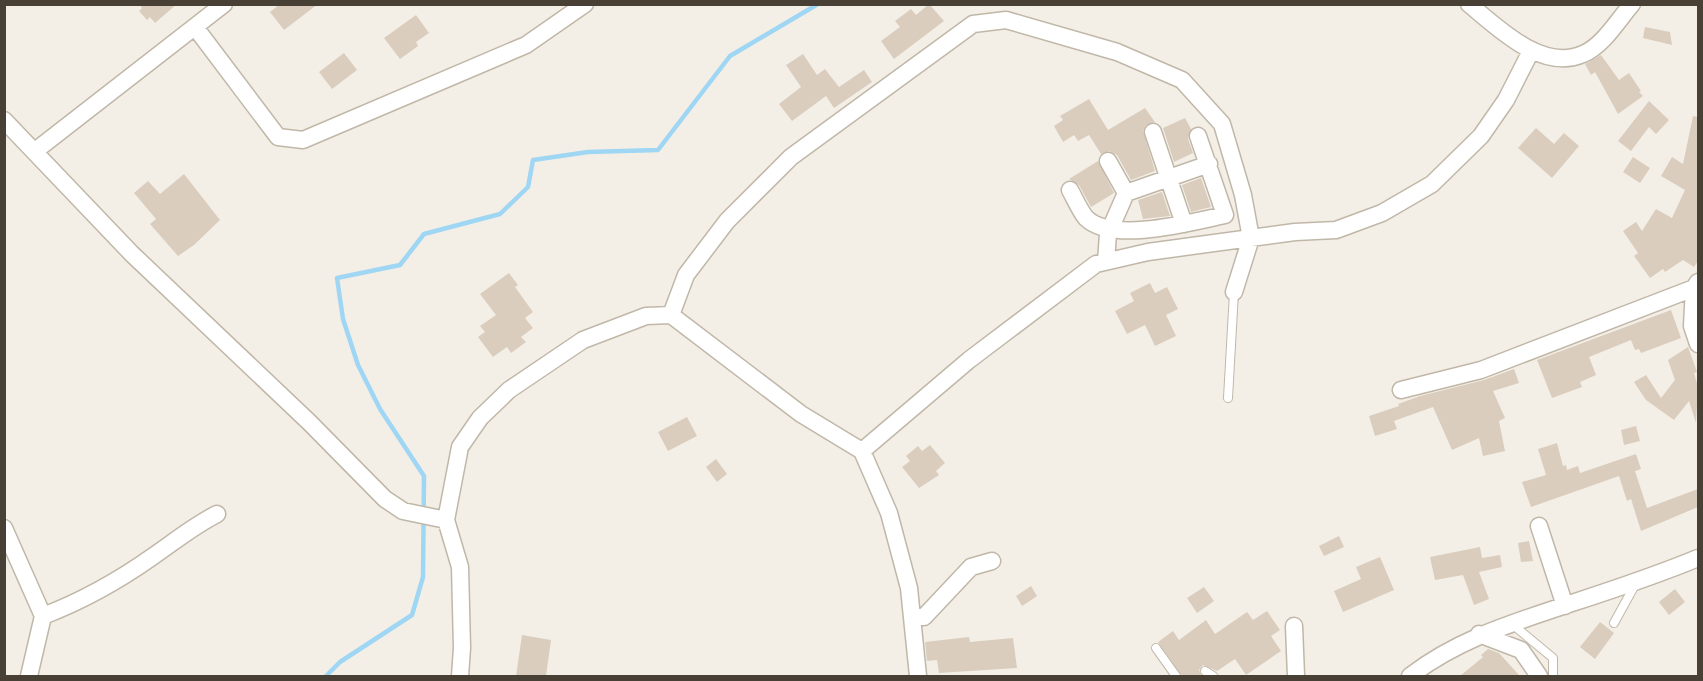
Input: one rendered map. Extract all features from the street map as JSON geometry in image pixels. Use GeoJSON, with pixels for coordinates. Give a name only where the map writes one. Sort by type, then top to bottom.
{"type":"FeatureCollection","features":[{"type":"Feature","properties":{"kind":"street"},"geometry":{"type":"LineString","coordinates":[[35,151],[224,4]]}},
{"type":"Feature","properties":{"kind":"street"},"geometry":{"type":"LineString","coordinates":[[195,27],[278,137],[303,140],[526,45],[585,4]]}},
{"type":"Feature","properties":{"kind":"street"},"geometry":{"type":"LineString","coordinates":[[1469,4],[1531,51],[1568,57],[1583,55],[1594,47],[1632,4]]}},
{"type":"Feature","properties":{"kind":"street"},"geometry":{"type":"LineString","coordinates":[[671,315],[686,275],[727,220],[792,157],[973,24],[1006,20],[1117,52],[1182,80],[1222,124],[1243,195],[1251,238],[1234,291]]}},
{"type":"Feature","properties":{"kind":"street"},"geometry":{"type":"LineString","coordinates":[[862,451],[978,353],[1096,264],[1148,252],[1251,238],[1336,230],[1382,213],[1432,184],[1481,136],[1506,100],[1531,51]]}},
{"type":"Feature","properties":{"kind":"street"},"geometry":{"type":"LineString","coordinates":[[4,120],[132,254],[309,422],[385,499],[403,512],[446,520]]}},
{"type":"Feature","properties":{"kind":"street"},"geometry":{"type":"LineString","coordinates":[[1153,132],[1184,224]]}},
{"type":"Feature","properties":{"kind":"street"},"geometry":{"type":"LineString","coordinates":[[1070,190],[1087,219],[1109,230],[1184,224],[1225,215],[1198,136]]}},
{"type":"Feature","properties":{"kind":"street"},"geometry":{"type":"LineString","coordinates":[[1108,161],[1126,193]]}},
{"type":"Feature","properties":{"kind":"street"},"geometry":{"type":"LineString","coordinates":[[1106,261],[1109,230],[1126,193],[1209,164]]}},
{"type":"Feature","properties":{"kind":"street"},"geometry":{"type":"LineString","coordinates":[[1401,390],[1481,370],[1696,285],[1692,326],[1698,344]]}},
{"type":"Feature","properties":{"kind":"street"},"geometry":{"type":"LineString","coordinates":[[460,676],[462,648],[460,567],[446,520],[460,447],[480,418],[509,390],[583,340],[646,316],[671,315],[801,414],[862,451],[889,513],[909,588],[918,676]]}},
{"type":"Feature","properties":{"kind":"street"},"geometry":{"type":"LineString","coordinates":[[43,616],[82,601],[150,559],[198,523],[217,514]]}},
{"type":"Feature","properties":{"kind":"street"},"geometry":{"type":"LineString","coordinates":[[1539,526],[1565,606]]}},
{"type":"Feature","properties":{"kind":"street"},"geometry":{"type":"LineString","coordinates":[[4,528],[43,616],[29,676]]}},
{"type":"Feature","properties":{"kind":"street"},"geometry":{"type":"LineString","coordinates":[[1410,676],[1431,660],[1479,634],[1636,582],[1698,558]]}},
{"type":"Feature","properties":{"kind":"street"},"geometry":{"type":"LineString","coordinates":[[912,617],[924,617],[971,567],[992,561]]}},
{"type":"Feature","properties":{"kind":"street"},"geometry":{"type":"LineString","coordinates":[[1294,626],[1296,676]]}},
{"type":"Feature","properties":{"kind":"street"},"geometry":{"type":"LineString","coordinates":[[1479,634],[1521,650],[1539,676]]}},
{"type":"Feature","properties":{"kind":"lane"},"geometry":{"type":"LineString","coordinates":[[1228,398],[1234,291]]}},
{"type":"Feature","properties":{"kind":"lane"},"geometry":{"type":"LineString","coordinates":[[1614,623],[1636,582]]}},
{"type":"Feature","properties":{"kind":"lane"},"geometry":{"type":"LineString","coordinates":[[1512,623],[1553,658],[1553,676]]}},
{"type":"Feature","properties":{"kind":"lane"},"geometry":{"type":"LineString","coordinates":[[1156,648],[1176,676]]}},
{"type":"Feature","properties":{"kind":"lane"},"geometry":{"type":"LineString","coordinates":[[1205,671],[1213,676]]}},
{"type":"Feature","properties":{"kind":"building"},"geometry":{"type":"Polygon","coordinates":[[[139,4],[177,4],[155,23],[150,17],[147,20],[139,11],[142,8],[139,4]]]}},
{"type":"Feature","properties":{"kind":"building"},"geometry":{"type":"Polygon","coordinates":[[[280,4],[318,4],[284,30],[270,12],[280,4]]]}},
{"type":"Feature","properties":{"kind":"building"},"geometry":{"type":"Polygon","coordinates":[[[929,4],[944,21],[894,59],[881,41],[900,27],[895,21],[911,9],[916,15],[929,4]]]}},
{"type":"Feature","properties":{"kind":"building"},"geometry":{"type":"Polygon","coordinates":[[[416,15],[429,33],[416,42],[418,46],[400,59],[384,38],[416,15]]]}},
{"type":"Feature","properties":{"kind":"building"},"geometry":{"type":"Polygon","coordinates":[[[1645,27],[1670,32],[1672,45],[1643,38],[1645,27]]]}},
{"type":"Feature","properties":{"kind":"building"},"geometry":{"type":"Polygon","coordinates":[[[344,53],[357,70],[332,89],[319,72],[344,53]]]}},
{"type":"Feature","properties":{"kind":"building"},"geometry":{"type":"Polygon","coordinates":[[[803,54],[817,75],[825,69],[839,87],[864,70],[872,82],[834,108],[826,96],[792,121],[779,104],[801,87],[786,65],[803,54]]]}},
{"type":"Feature","properties":{"kind":"building"},"geometry":{"type":"Polygon","coordinates":[[[1601,55],[1619,80],[1629,73],[1643,96],[1618,114],[1595,72],[1591,75],[1585,64],[1601,55]]]}},
{"type":"Feature","properties":{"kind":"building"},"geometry":{"type":"Polygon","coordinates":[[[1089,99],[1108,130],[1145,108],[1155,122],[1146,125],[1143,131],[1155,171],[1131,180],[1117,155],[1109,151],[1101,154],[1089,135],[1078,141],[1074,135],[1063,142],[1054,126],[1063,120],[1060,116],[1089,99]]]}},
{"type":"Feature","properties":{"kind":"building"},"geometry":{"type":"Polygon","coordinates":[[[1649,101],[1669,120],[1656,134],[1649,127],[1631,151],[1618,141],[1649,101]]]}},
{"type":"Feature","properties":{"kind":"building"},"geometry":{"type":"Polygon","coordinates":[[[1693,116],[1698,117],[1698,261],[1694,267],[1683,260],[1665,272],[1663,269],[1650,278],[1634,256],[1638,253],[1623,231],[1636,222],[1642,231],[1656,209],[1672,218],[1685,190],[1661,176],[1672,157],[1683,164],[1693,116]]]}},
{"type":"Feature","properties":{"kind":"building"},"geometry":{"type":"Polygon","coordinates":[[[1185,118],[1191,129],[1188,139],[1193,153],[1174,162],[1163,128],[1185,118]]]}},
{"type":"Feature","properties":{"kind":"building"},"geometry":{"type":"Polygon","coordinates":[[[1536,128],[1554,144],[1564,133],[1579,146],[1552,178],[1518,148],[1536,128]]]}},
{"type":"Feature","properties":{"kind":"building"},"geometry":{"type":"Polygon","coordinates":[[[1633,157],[1650,168],[1640,183],[1623,172],[1633,157]]]}},
{"type":"Feature","properties":{"kind":"building"},"geometry":{"type":"Polygon","coordinates":[[[1098,161],[1114,193],[1091,207],[1079,185],[1069,179],[1098,161]]]}},
{"type":"Feature","properties":{"kind":"building"},"geometry":{"type":"Polygon","coordinates":[[[184,174],[220,220],[194,245],[178,256],[150,224],[156,219],[134,193],[148,181],[160,194],[184,174]]]}},
{"type":"Feature","properties":{"kind":"building"},"geometry":{"type":"Polygon","coordinates":[[[1201,178],[1211,207],[1191,212],[1182,185],[1201,178]]]}},
{"type":"Feature","properties":{"kind":"building"},"geometry":{"type":"Polygon","coordinates":[[[1162,192],[1170,216],[1143,219],[1138,200],[1162,192]]]}},
{"type":"Feature","properties":{"kind":"building"},"geometry":{"type":"Polygon","coordinates":[[[509,273],[518,285],[515,287],[533,312],[525,318],[533,328],[521,337],[526,342],[511,353],[507,347],[493,357],[478,337],[485,332],[480,326],[496,315],[480,294],[509,273]]]}},
{"type":"Feature","properties":{"kind":"building"},"geometry":{"type":"Polygon","coordinates":[[[1150,283],[1155,293],[1167,287],[1178,309],[1166,315],[1176,336],[1155,346],[1145,325],[1127,334],[1115,311],[1134,301],[1130,293],[1150,283]]]}},
{"type":"Feature","properties":{"kind":"building"},"geometry":{"type":"Polygon","coordinates":[[[1671,310],[1681,338],[1641,353],[1639,349],[1635,350],[1631,340],[1589,357],[1596,375],[1580,382],[1582,387],[1552,398],[1537,360],[1671,310]]]}},
{"type":"Feature","properties":{"kind":"building"},"geometry":{"type":"Polygon","coordinates":[[[1688,347],[1697,372],[1694,373],[1698,387],[1696,423],[1689,401],[1674,420],[1646,400],[1634,382],[1646,375],[1661,398],[1675,380],[1668,360],[1688,347]]]}},
{"type":"Feature","properties":{"kind":"building"},"geometry":{"type":"Polygon","coordinates":[[[1514,369],[1519,383],[1493,391],[1505,418],[1499,421],[1505,451],[1483,456],[1479,438],[1452,450],[1433,407],[1394,421],[1397,429],[1375,436],[1369,416],[1420,396],[1484,380],[1514,369]]]}},
{"type":"Feature","properties":{"kind":"building"},"geometry":{"type":"Polygon","coordinates":[[[687,417],[697,436],[668,451],[658,432],[687,417]]]}},
{"type":"Feature","properties":{"kind":"building"},"geometry":{"type":"Polygon","coordinates":[[[1636,426],[1640,441],[1624,445],[1621,430],[1636,426]]]}},
{"type":"Feature","properties":{"kind":"building"},"geometry":{"type":"Polygon","coordinates":[[[1557,443],[1563,466],[1566,465],[1567,470],[1578,466],[1580,473],[1636,454],[1641,469],[1635,471],[1647,508],[1698,489],[1698,507],[1641,531],[1631,499],[1627,501],[1619,476],[1531,507],[1522,482],[1546,475],[1538,449],[1557,443]]]}},
{"type":"Feature","properties":{"kind":"building"},"geometry":{"type":"Polygon","coordinates":[[[930,445],[945,463],[936,471],[939,475],[919,488],[902,467],[910,461],[906,456],[918,446],[922,451],[930,445]]]}},
{"type":"Feature","properties":{"kind":"building"},"geometry":{"type":"Polygon","coordinates":[[[716,459],[727,474],[717,482],[706,467],[716,459]]]}},
{"type":"Feature","properties":{"kind":"building"},"geometry":{"type":"Polygon","coordinates":[[[1339,536],[1344,547],[1324,556],[1319,546],[1339,536]]]}},
{"type":"Feature","properties":{"kind":"building"},"geometry":{"type":"Polygon","coordinates":[[[1529,541],[1533,561],[1521,562],[1518,543],[1529,541]]]}},
{"type":"Feature","properties":{"kind":"building"},"geometry":{"type":"Polygon","coordinates":[[[1480,547],[1482,558],[1500,555],[1502,567],[1479,572],[1489,599],[1474,605],[1463,575],[1435,580],[1430,557],[1480,547]]]}},
{"type":"Feature","properties":{"kind":"building"},"geometry":{"type":"Polygon","coordinates":[[[1380,557],[1394,590],[1343,612],[1334,591],[1361,579],[1356,567],[1380,557]]]}},
{"type":"Feature","properties":{"kind":"building"},"geometry":{"type":"Polygon","coordinates":[[[1031,586],[1037,596],[1022,606],[1016,596],[1031,586]]]}},
{"type":"Feature","properties":{"kind":"building"},"geometry":{"type":"Polygon","coordinates":[[[1204,587],[1214,601],[1197,613],[1187,598],[1204,587]]]}},
{"type":"Feature","properties":{"kind":"building"},"geometry":{"type":"Polygon","coordinates":[[[1675,589],[1685,602],[1669,615],[1659,602],[1675,589]]]}},
{"type":"Feature","properties":{"kind":"building"},"geometry":{"type":"Polygon","coordinates":[[[1267,611],[1280,630],[1271,636],[1281,651],[1246,675],[1235,659],[1217,671],[1203,665],[1199,670],[1202,676],[1182,676],[1158,642],[1173,631],[1179,640],[1206,620],[1215,634],[1247,612],[1253,620],[1267,611]]]}},
{"type":"Feature","properties":{"kind":"building"},"geometry":{"type":"Polygon","coordinates":[[[1600,622],[1614,633],[1595,659],[1580,647],[1600,622]]]}},
{"type":"Feature","properties":{"kind":"building"},"geometry":{"type":"Polygon","coordinates":[[[522,635],[551,640],[546,676],[516,676],[522,635]]]}},
{"type":"Feature","properties":{"kind":"building"},"geometry":{"type":"Polygon","coordinates":[[[969,637],[970,642],[1013,638],[1017,668],[939,673],[937,660],[927,661],[925,642],[969,637]]]}},
{"type":"Feature","properties":{"kind":"building"},"geometry":{"type":"Polygon","coordinates":[[[1488,649],[1499,653],[1520,676],[1460,676],[1483,657],[1481,655],[1488,649]]]}},
{"type":"Feature","properties":{"kind":"waterway"},"geometry":{"type":"LineString","coordinates":[[326,676],[340,662],[412,615],[423,577],[424,476],[380,409],[358,365],[343,319],[337,278],[400,265],[424,234],[500,214],[528,187],[533,160],[588,152],[658,150],[730,56],[818,4]]}}]}
